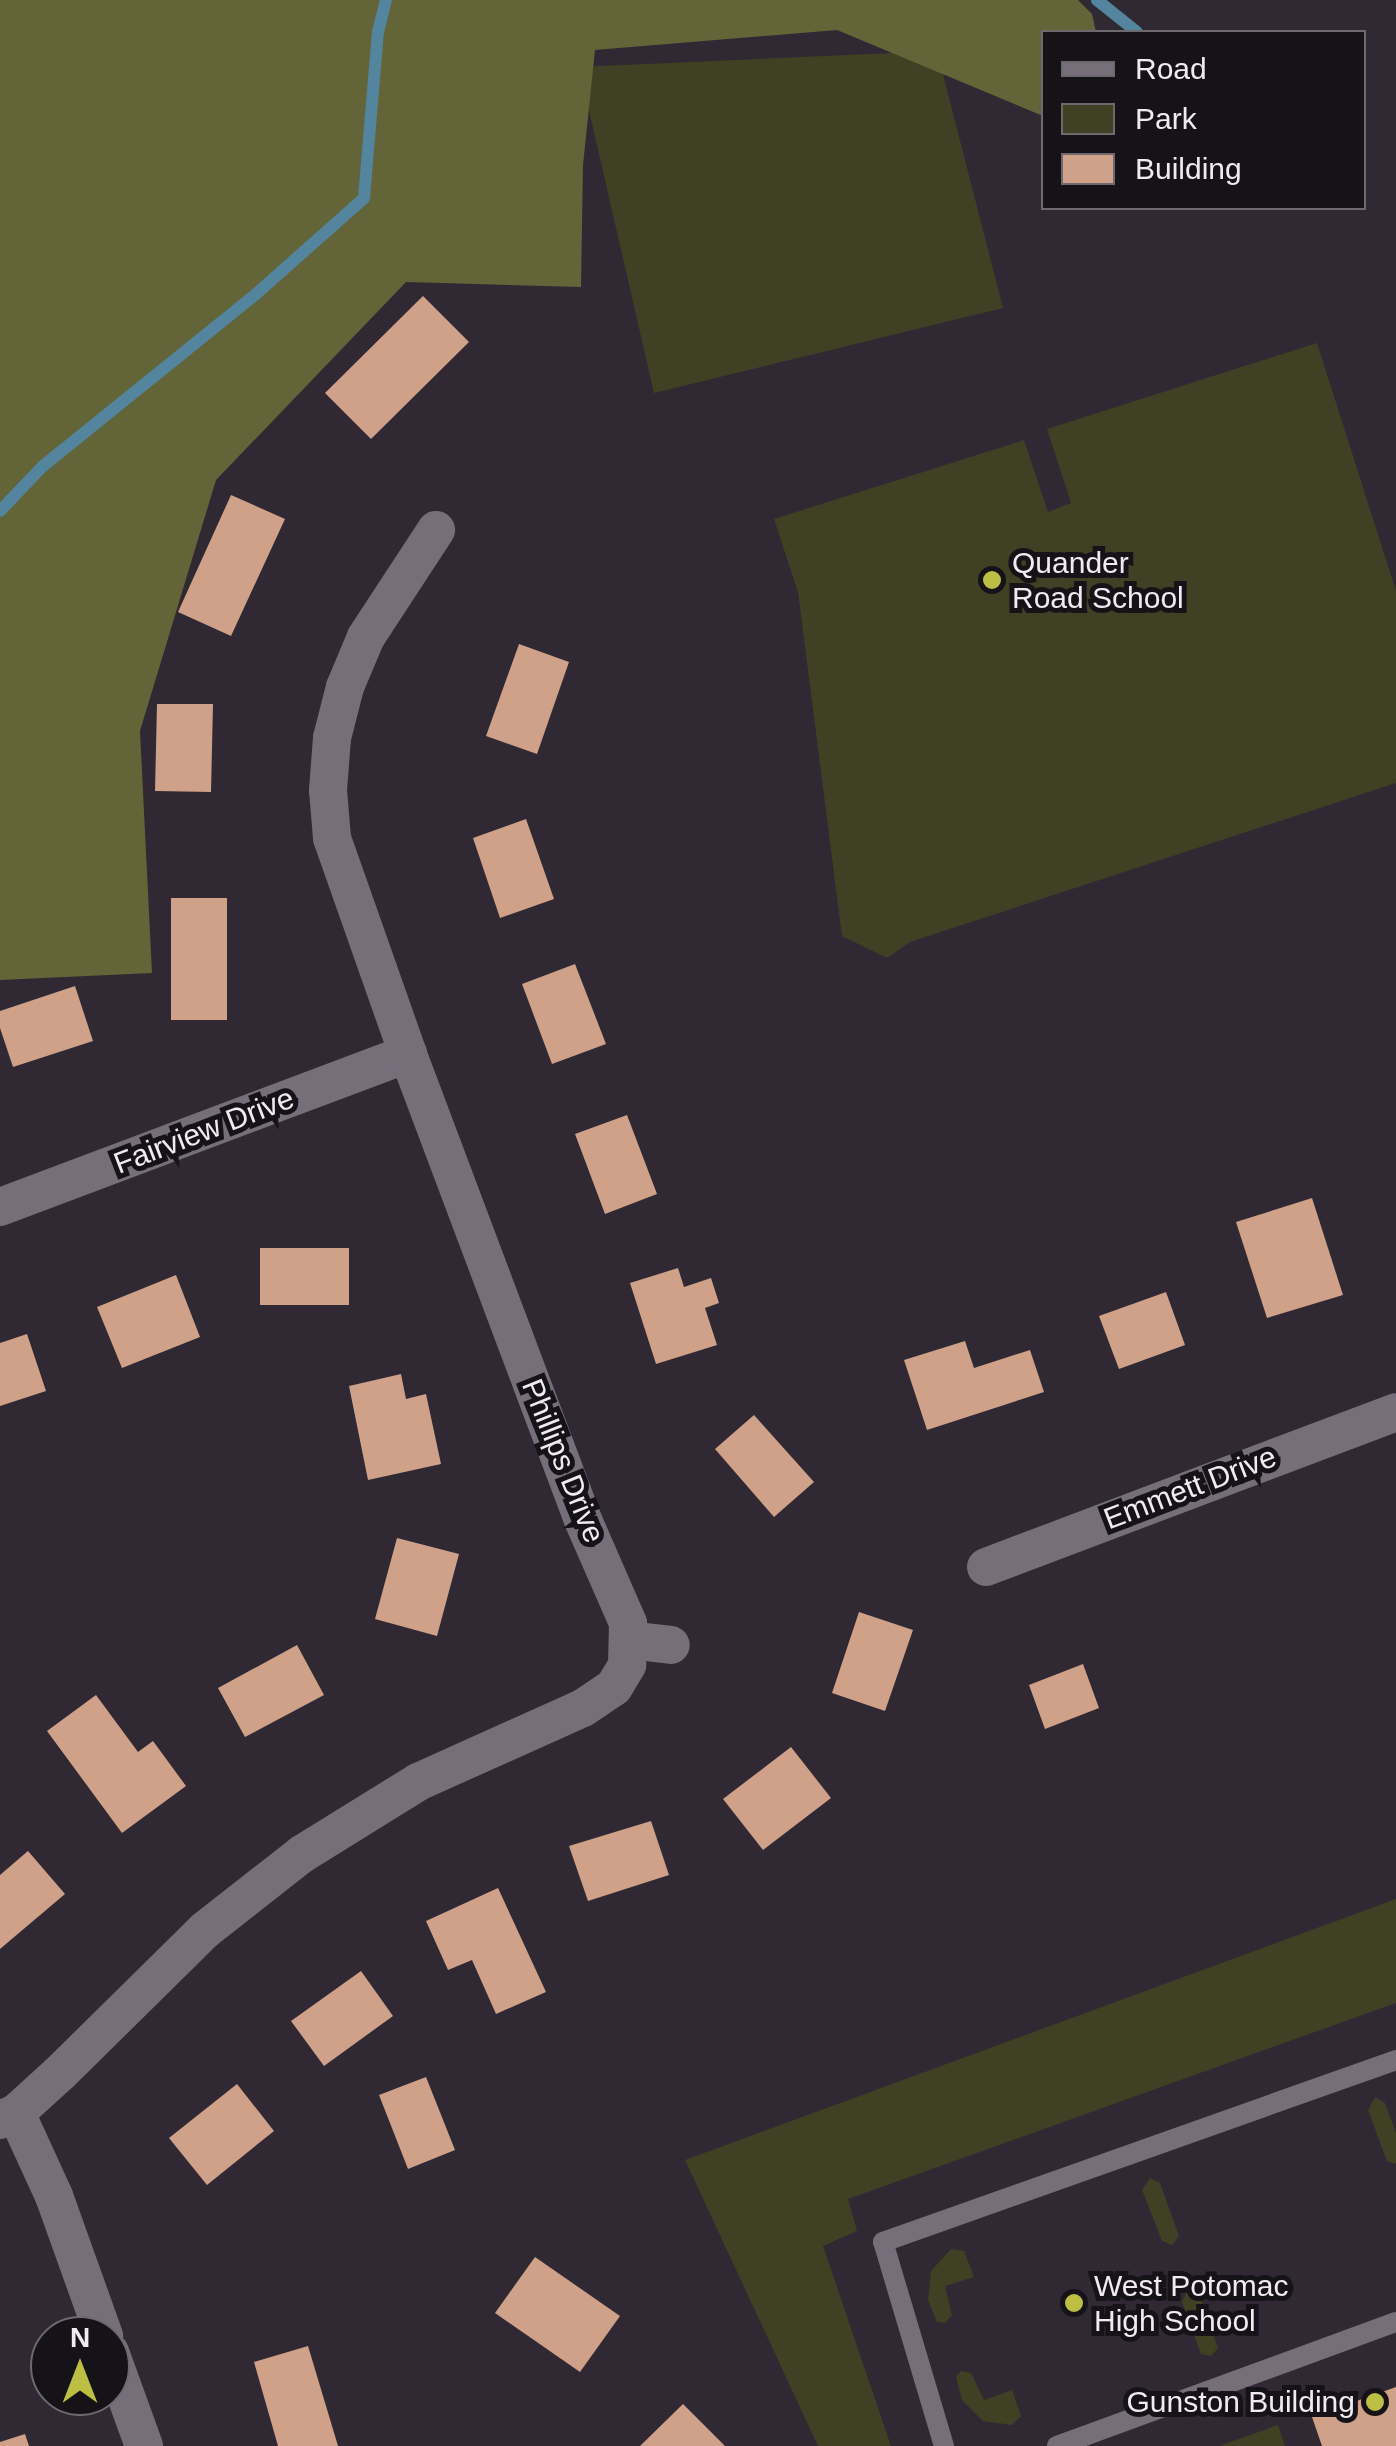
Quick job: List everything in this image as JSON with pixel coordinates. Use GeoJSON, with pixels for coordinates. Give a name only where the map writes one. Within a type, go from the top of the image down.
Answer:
{"type":"FeatureCollection","features":[{"type":"Feature","properties":{"kind":"street","name":"Phillips Drive"},"geometry":{"type":"LineString","coordinates":[[436,530],[380,613],[359,654],[332,738],[328,790],[332,838],[408,1054],[583,1520],[628,1623],[630,1640]]}},
{"type":"Feature","properties":{"kind":"street","name":"Fairview Drive"},"geometry":{"type":"LineString","coordinates":[[0,1207],[408,1054]]}},
{"type":"Feature","properties":{"kind":"street","name":"Emmett Drive"},"geometry":{"type":"LineString","coordinates":[[986,1567],[1396,1412]]}},
{"type":"Feature","properties":{"kind":"street"},"geometry":{"type":"LineString","coordinates":[[97,2316],[54,2196],[8,2117],[206,1930],[302,1854],[418,1782],[614,1687],[627,1665],[630,1640],[672,1646]]}},
{"type":"Feature","properties":{"kind":"street"},"geometry":{"type":"LineString","coordinates":[[130,2407],[144,2446]]}},
{"type":"Feature","properties":{"kind":"lane"},"geometry":{"type":"LineString","coordinates":[[944,2446],[882,2242],[1396,2060]]}},
{"type":"Feature","properties":{"kind":"lane"},"geometry":{"type":"LineString","coordinates":[[1058,2446],[1396,2322]]}},
{"type":"Feature","properties":{"kind":"green space"},"geometry":{"type":"Polygon","coordinates":[[[0,0],[1078,0],[1092,14],[1096,30],[1041,30],[1041,115],[837,30],[595,50],[583,165],[581,287],[406,282],[216,480],[140,731],[152,973],[0,980],[0,0]]]}},
{"type":"Feature","properties":{"kind":"green space"},"geometry":{"type":"Polygon","coordinates":[[[937,51],[1003,308],[654,393],[579,67],[937,51]]]}},
{"type":"Feature","properties":{"kind":"green space"},"geometry":{"type":"Polygon","coordinates":[[[1317,343],[1396,591],[1396,783],[910,942],[887,958],[842,936],[798,592],[774,519],[1024,440],[1048,512],[1071,503],[1047,429],[1317,343]]]}},
{"type":"Feature","properties":{"kind":"green space"},"geometry":{"type":"Polygon","coordinates":[[[1396,1899],[1396,2003],[848,2199],[857,2231],[823,2246],[891,2446],[818,2446],[685,2160],[1396,1899]]]}},
{"type":"Feature","properties":{"kind":"green space"},"geometry":{"type":"Polygon","coordinates":[[[1375,2097],[1385,2103],[1396,2133],[1396,2164],[1387,2161],[1368,2110],[1375,2097]]]}},
{"type":"Feature","properties":{"kind":"green space"},"geometry":{"type":"Polygon","coordinates":[[[1150,2178],[1160,2183],[1179,2236],[1172,2245],[1162,2241],[1142,2190],[1150,2178]]]}},
{"type":"Feature","properties":{"kind":"green space"},"geometry":{"type":"Polygon","coordinates":[[[951,2249],[964,2251],[974,2277],[945,2286],[952,2315],[945,2323],[937,2322],[928,2300],[931,2271],[951,2249]]]}},
{"type":"Feature","properties":{"kind":"green space"},"geometry":{"type":"Polygon","coordinates":[[[1188,2289],[1199,2294],[1218,2348],[1211,2356],[1201,2354],[1182,2302],[1188,2289]]]}},
{"type":"Feature","properties":{"kind":"green space"},"geometry":{"type":"Polygon","coordinates":[[[961,2371],[971,2373],[984,2400],[1012,2390],[1021,2416],[1012,2425],[983,2421],[962,2400],[956,2377],[961,2371]]]}},
{"type":"Feature","properties":{"kind":"green space"},"geometry":{"type":"Polygon","coordinates":[[[1278,2425],[1285,2446],[1219,2446],[1278,2425]]]}},
{"type":"Feature","properties":{"kind":"building"},"geometry":{"type":"Polygon","coordinates":[[[423,296],[469,342],[371,439],[325,393],[423,296]]]}},
{"type":"Feature","properties":{"kind":"building"},"geometry":{"type":"Polygon","coordinates":[[[231,495],[285,519],[231,636],[178,612],[231,495]]]}},
{"type":"Feature","properties":{"kind":"building"},"geometry":{"type":"Polygon","coordinates":[[[519,644],[569,662],[537,754],[486,736],[519,644]]]}},
{"type":"Feature","properties":{"kind":"building"},"geometry":{"type":"Polygon","coordinates":[[[157,704],[213,704],[211,792],[155,791],[157,704]]]}},
{"type":"Feature","properties":{"kind":"building"},"geometry":{"type":"Polygon","coordinates":[[[526,819],[554,899],[500,918],[473,838],[526,819]]]}},
{"type":"Feature","properties":{"kind":"building"},"geometry":{"type":"Polygon","coordinates":[[[171,898],[227,898],[227,1020],[171,1020],[171,898]]]}},
{"type":"Feature","properties":{"kind":"building"},"geometry":{"type":"Polygon","coordinates":[[[575,964],[606,1044],[552,1064],[522,984],[575,964]]]}},
{"type":"Feature","properties":{"kind":"building"},"geometry":{"type":"Polygon","coordinates":[[[75,986],[93,1041],[13,1067],[0,1028],[0,1011],[75,986]]]}},
{"type":"Feature","properties":{"kind":"building"},"geometry":{"type":"Polygon","coordinates":[[[627,1115],[657,1194],[605,1214],[575,1134],[627,1115]]]}},
{"type":"Feature","properties":{"kind":"building"},"geometry":{"type":"Polygon","coordinates":[[[1312,1198],[1343,1295],[1267,1318],[1236,1222],[1312,1198]]]}},
{"type":"Feature","properties":{"kind":"building"},"geometry":{"type":"Polygon","coordinates":[[[260,1248],[349,1248],[349,1305],[260,1305],[260,1248]]]}},
{"type":"Feature","properties":{"kind":"building"},"geometry":{"type":"Polygon","coordinates":[[[678,1268],[684,1287],[711,1278],[719,1303],[705,1308],[717,1345],[656,1364],[630,1283],[678,1268]]]}},
{"type":"Feature","properties":{"kind":"building"},"geometry":{"type":"Polygon","coordinates":[[[176,1275],[200,1337],[122,1368],[97,1307],[176,1275]]]}},
{"type":"Feature","properties":{"kind":"building"},"geometry":{"type":"Polygon","coordinates":[[[1166,1292],[1185,1345],[1119,1369],[1099,1316],[1166,1292]]]}},
{"type":"Feature","properties":{"kind":"building"},"geometry":{"type":"Polygon","coordinates":[[[27,1334],[46,1391],[0,1406],[0,1343],[27,1334]]]}},
{"type":"Feature","properties":{"kind":"building"},"geometry":{"type":"Polygon","coordinates":[[[965,1341],[974,1368],[1030,1350],[1044,1392],[927,1430],[904,1360],[965,1341]]]}},
{"type":"Feature","properties":{"kind":"building"},"geometry":{"type":"Polygon","coordinates":[[[401,1374],[406,1399],[426,1394],[441,1464],[368,1480],[349,1386],[401,1374]]]}},
{"type":"Feature","properties":{"kind":"building"},"geometry":{"type":"Polygon","coordinates":[[[754,1415],[814,1482],[774,1517],[715,1449],[754,1415]]]}},
{"type":"Feature","properties":{"kind":"building"},"geometry":{"type":"Polygon","coordinates":[[[397,1538],[459,1554],[437,1636],[375,1619],[397,1538]]]}},
{"type":"Feature","properties":{"kind":"building"},"geometry":{"type":"Polygon","coordinates":[[[859,1612],[913,1630],[885,1711],[832,1693],[859,1612]]]}},
{"type":"Feature","properties":{"kind":"building"},"geometry":{"type":"Polygon","coordinates":[[[297,1645],[324,1695],[245,1737],[218,1688],[297,1645]]]}},
{"type":"Feature","properties":{"kind":"building"},"geometry":{"type":"Polygon","coordinates":[[[1083,1664],[1099,1708],[1045,1729],[1029,1685],[1083,1664]]]}},
{"type":"Feature","properties":{"kind":"building"},"geometry":{"type":"Polygon","coordinates":[[[96,1695],[138,1752],[153,1741],[186,1786],[122,1833],[47,1731],[96,1695]]]}},
{"type":"Feature","properties":{"kind":"building"},"geometry":{"type":"Polygon","coordinates":[[[791,1747],[831,1798],[763,1850],[723,1799],[791,1747]]]}},
{"type":"Feature","properties":{"kind":"building"},"geometry":{"type":"Polygon","coordinates":[[[651,1821],[669,1875],[588,1901],[569,1846],[651,1821]]]}},
{"type":"Feature","properties":{"kind":"building"},"geometry":{"type":"Polygon","coordinates":[[[28,1851],[65,1894],[0,1949],[0,1875],[28,1851]]]}},
{"type":"Feature","properties":{"kind":"building"},"geometry":{"type":"Polygon","coordinates":[[[498,1888],[546,1992],[496,2014],[472,1960],[448,1970],[426,1921],[498,1888]]]}},
{"type":"Feature","properties":{"kind":"building"},"geometry":{"type":"Polygon","coordinates":[[[361,1971],[393,2016],[324,2066],[291,2021],[361,1971]]]}},
{"type":"Feature","properties":{"kind":"building"},"geometry":{"type":"Polygon","coordinates":[[[426,2077],[455,2150],[408,2169],[379,2095],[426,2077]]]}},
{"type":"Feature","properties":{"kind":"building"},"geometry":{"type":"Polygon","coordinates":[[[237,2084],[274,2131],[207,2185],[169,2138],[237,2084]]]}},
{"type":"Feature","properties":{"kind":"building"},"geometry":{"type":"Polygon","coordinates":[[[535,2257],[620,2316],[580,2372],[495,2313],[535,2257]]]}},
{"type":"Feature","properties":{"kind":"building"},"geometry":{"type":"Polygon","coordinates":[[[308,2346],[338,2446],[278,2446],[254,2362],[308,2346]]]}},
{"type":"Feature","properties":{"kind":"building","name":"Gunston Building"},"geometry":{"type":"Polygon","coordinates":[[[1396,2387],[1396,2446],[1322,2446],[1312,2417],[1396,2387]]]}},
{"type":"Feature","properties":{"kind":"building"},"geometry":{"type":"Polygon","coordinates":[[[683,2404],[725,2446],[640,2446],[683,2404]]]}},
{"type":"Feature","properties":{"kind":"building"},"geometry":{"type":"Polygon","coordinates":[[[25,2434],[29,2446],[0,2446],[0,2442],[25,2434]]]}},
{"type":"Feature","properties":{"kind":"waterway"},"geometry":{"type":"LineString","coordinates":[[0,511],[43,466],[256,294],[364,198],[378,32],[386,0]]}},
{"type":"Feature","properties":{"kind":"waterway"},"geometry":{"type":"LineString","coordinates":[[1097,0],[1134,30]]}},
{"type":"Feature","properties":{"kind":"place","name":"Quander Road School"},"geometry":{"type":"Point","coordinates":[992,580]}},
{"type":"Feature","properties":{"kind":"place","name":"West Potomac High School"},"geometry":{"type":"Point","coordinates":[1074,2303]}},
{"type":"Feature","properties":{"kind":"place","name":"Gunston Building"},"geometry":{"type":"Point","coordinates":[1375,2402]}}]}
